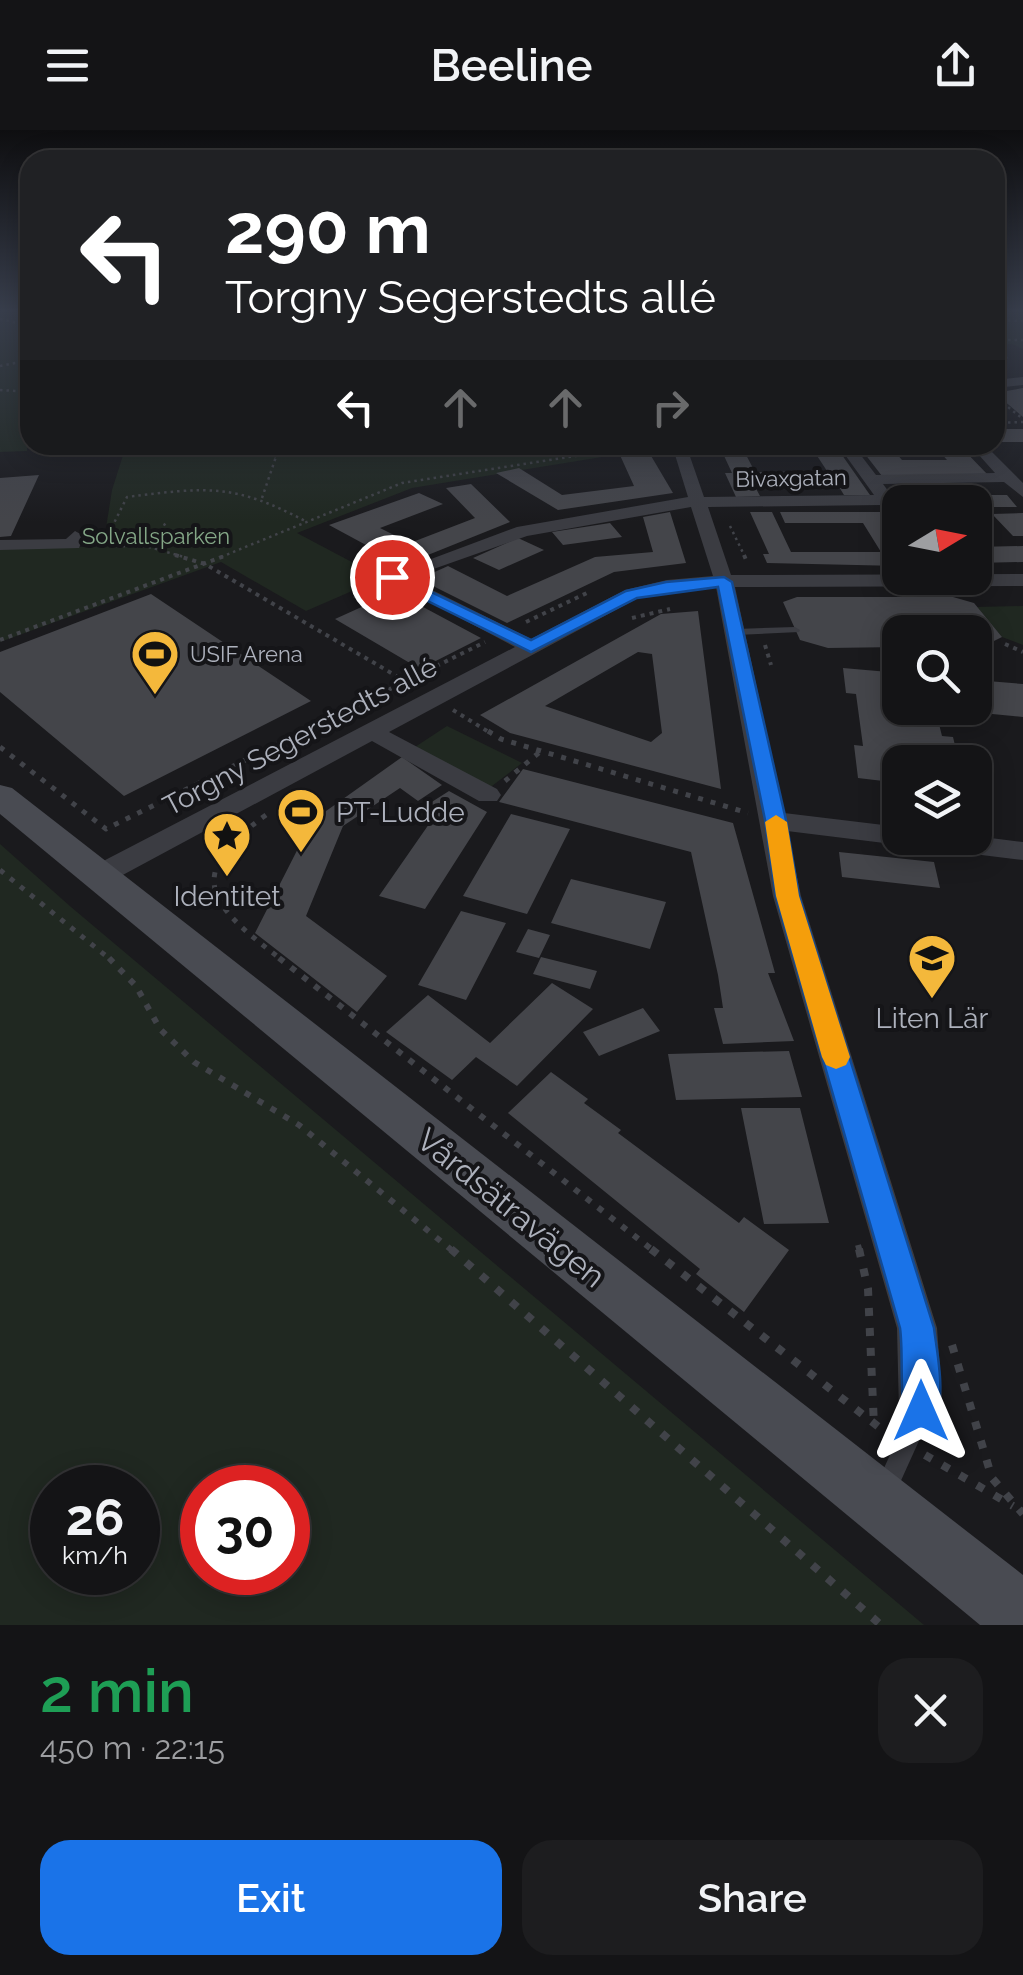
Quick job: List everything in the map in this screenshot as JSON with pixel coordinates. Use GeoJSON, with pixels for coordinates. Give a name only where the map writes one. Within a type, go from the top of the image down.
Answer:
{"type":"FeatureCollection","features":[{"type":"Feature","properties":{"kind":"main road","name":"Vårdsätravägen"},"geometry":{"type":"LineString","coordinates":[[0,796],[101,853],[879,1502],[1023,1617]]}},
{"type":"Feature","properties":{"kind":"street"},"geometry":{"type":"LineString","coordinates":[[682,455],[727,589],[776,820],[788,896],[917,1328],[922,1367],[921,1411]]}},
{"type":"Feature","properties":{"kind":"street"},"geometry":{"type":"LineString","coordinates":[[852,455],[882,496]]}},
{"type":"Feature","properties":{"kind":"street"},"geometry":{"type":"LineString","coordinates":[[987,455],[1023,492]]}},
{"type":"Feature","properties":{"kind":"street"},"geometry":{"type":"LineString","coordinates":[[870,480],[1008,478]]}},
{"type":"Feature","properties":{"kind":"street","name":"Bivaxgatan"},"geometry":{"type":"LineString","coordinates":[[697,502],[882,500]]}},
{"type":"Feature","properties":{"kind":"street"},"geometry":{"type":"LineString","coordinates":[[531,647],[392,577],[523,531],[697,502]]}},
{"type":"Feature","properties":{"kind":"street"},"geometry":{"type":"LineString","coordinates":[[0,545],[72,544],[75,536]]}},
{"type":"Feature","properties":{"kind":"street","name":"Torgny Segerstedts allé"},"geometry":{"type":"LineString","coordinates":[[992,580],[1023,580]]}},
{"type":"Feature","properties":{"kind":"street","name":"Torgny Segerstedts allé"},"geometry":{"type":"LineString","coordinates":[[101,853],[372,732],[632,594],[666,586],[727,589],[882,582]]}},
{"type":"Feature","properties":{"kind":"street"},"geometry":{"type":"LineString","coordinates":[[372,732],[488,796]]}},
{"type":"Feature","properties":{"kind":"street"},"geometry":{"type":"LineString","coordinates":[[776,820],[882,834]]}},
{"type":"Feature","properties":{"kind":"street"},"geometry":{"type":"LineString","coordinates":[[992,847],[1023,851]]}},
{"type":"Feature","properties":{"kind":"lane"},"geometry":{"type":"LineString","coordinates":[[736,632],[796,630]]}},
{"type":"Feature","properties":{"kind":"lane"},"geometry":{"type":"LineString","coordinates":[[879,1502],[921,1411]]}},
{"type":"Feature","properties":{"kind":"path"},"geometry":{"type":"LineString","coordinates":[[0,640],[206,564],[402,483],[582,455]]}},
{"type":"Feature","properties":{"kind":"path"},"geometry":{"type":"LineString","coordinates":[[262,498],[276,457]]}},
{"type":"Feature","properties":{"kind":"path"},"geometry":{"type":"LineString","coordinates":[[103,546],[127,496],[195,490],[262,498],[307,522]]}},
{"type":"Feature","properties":{"kind":"path"},"geometry":{"type":"LineString","coordinates":[[149,546],[167,521]]}},
{"type":"Feature","properties":{"kind":"path"},"geometry":{"type":"LineString","coordinates":[[630,618],[727,589]]}},
{"type":"Feature","properties":{"kind":"path"},"geometry":{"type":"LineString","coordinates":[[1005,644],[1023,652]]}},
{"type":"Feature","properties":{"kind":"path"},"geometry":{"type":"LineString","coordinates":[[0,747],[101,853]]}},
{"type":"Feature","properties":{"kind":"path"},"geometry":{"type":"LineString","coordinates":[[488,796],[541,751]]}},
{"type":"Feature","properties":{"kind":"path"},"geometry":{"type":"LineString","coordinates":[[268,812],[240,833],[218,858],[213,882],[215,896],[230,920],[874,1426],[1013,1506]]}},
{"type":"Feature","properties":{"kind":"path"},"geometry":{"type":"LineString","coordinates":[[0,870],[97,946],[136,986],[160,1029],[194,1062],[299,1126],[437,1237],[881,1625]]}},
{"type":"Feature","properties":{"kind":"green space"},"geometry":{"type":"Polygon","coordinates":[[[0,382],[20,382],[20,451],[0,452],[0,382]]]}},
{"type":"Feature","properties":{"kind":"green space","name":"Solvallsparken"},"geometry":{"type":"Polygon","coordinates":[[[123,455],[615,455],[412,488],[297,533],[382,578],[306,611],[221,562],[0,642],[0,547],[103,547],[112,490],[123,455]]]}},
{"type":"Feature","properties":{"kind":"green space"},"geometry":{"type":"Polygon","coordinates":[[[1023,606],[1023,645],[1002,637],[992,625],[992,615],[984,615],[977,607],[1023,606]]]}},
{"type":"Feature","properties":{"kind":"green space"},"geometry":{"type":"Polygon","coordinates":[[[447,726],[522,763],[488,789],[412,749],[447,726]]]}},
{"type":"Feature","properties":{"kind":"green space"},"geometry":{"type":"Polygon","coordinates":[[[0,844],[71,907],[924,1625],[0,1625],[0,844]]]}},
{"type":"Feature","properties":{"kind":"building"},"geometry":{"type":"Polygon","coordinates":[[[1023,388],[1023,417],[1005,402],[1005,391],[1023,388]]]}},
{"type":"Feature","properties":{"kind":"building"},"geometry":{"type":"Polygon","coordinates":[[[1005,429],[1023,429],[1023,442],[1005,442],[1005,429]]]}},
{"type":"Feature","properties":{"kind":"building"},"geometry":{"type":"Polygon","coordinates":[[[620,455],[651,455],[673,493],[558,510],[496,473],[519,468],[562,495],[634,486],[620,455]]]}},
{"type":"Feature","properties":{"kind":"building"},"geometry":{"type":"Polygon","coordinates":[[[724,455],[746,455],[755,472],[827,471],[817,455],[842,455],[870,495],[844,495],[836,482],[753,483],[760,496],[736,497],[725,473],[732,473],[724,455]]]}},
{"type":"Feature","properties":{"kind":"building"},"geometry":{"type":"Polygon","coordinates":[[[866,455],[947,460],[943,455],[969,455],[988,475],[882,476],[866,455]]]}},
{"type":"Feature","properties":{"kind":"building"},"geometry":{"type":"Polygon","coordinates":[[[39,475],[11,536],[0,537],[0,478],[39,475]]]}},
{"type":"Feature","properties":{"kind":"building"},"geometry":{"type":"Polygon","coordinates":[[[471,484],[510,522],[403,565],[329,525],[419,493],[443,504],[380,528],[410,543],[475,518],[446,488],[471,484]]]}},
{"type":"Feature","properties":{"kind":"building"},"geometry":{"type":"Polygon","coordinates":[[[992,495],[1007,495],[1017,507],[992,507],[992,495]]]}},
{"type":"Feature","properties":{"kind":"building"},"geometry":{"type":"Polygon","coordinates":[[[670,512],[686,563],[614,572],[507,623],[419,579],[448,566],[507,596],[595,557],[653,552],[643,517],[670,512]]]}},
{"type":"Feature","properties":{"kind":"building"},"geometry":{"type":"Polygon","coordinates":[[[750,512],[772,512],[791,552],[881,552],[863,523],[785,523],[780,512],[882,512],[882,566],[767,563],[763,554],[769,554],[750,512]]]}},
{"type":"Feature","properties":{"kind":"building"},"geometry":{"type":"Polygon","coordinates":[[[1023,513],[1023,536],[1013,536],[992,514],[1023,513]]]}},
{"type":"Feature","properties":{"kind":"building"},"geometry":{"type":"Polygon","coordinates":[[[610,523],[622,537],[563,545],[552,532],[610,523]]]}},
{"type":"Feature","properties":{"kind":"building"},"geometry":{"type":"Polygon","coordinates":[[[518,538],[544,550],[499,570],[473,558],[518,538]]]}},
{"type":"Feature","properties":{"kind":"building"},"geometry":{"type":"Polygon","coordinates":[[[1023,546],[1023,562],[992,563],[992,547],[1023,546]]]}},
{"type":"Feature","properties":{"kind":"building"},"geometry":{"type":"Polygon","coordinates":[[[382,585],[481,638],[420,669],[335,619],[366,605],[353,597],[382,585]]]}},
{"type":"Feature","properties":{"kind":"building","name":"USIF Arena"},"geometry":{"type":"Polygon","coordinates":[[[151,594],[311,701],[124,796],[0,692],[0,652],[151,594]]]}},
{"type":"Feature","properties":{"kind":"building"},"geometry":{"type":"Polygon","coordinates":[[[797,597],[953,597],[974,603],[984,615],[882,615],[882,647],[828,648],[800,640],[783,602],[797,597]]]}},
{"type":"Feature","properties":{"kind":"building"},"geometry":{"type":"Polygon","coordinates":[[[698,611],[721,789],[510,733],[480,715],[661,614],[698,611]],[[638,652],[545,706],[651,742],[662,733],[652,654],[638,652]]]}},
{"type":"Feature","properties":{"kind":"building"},"geometry":{"type":"Polygon","coordinates":[[[992,625],[1002,637],[992,642],[992,625]]]}},
{"type":"Feature","properties":{"kind":"building"},"geometry":{"type":"Polygon","coordinates":[[[843,668],[882,671],[882,725],[939,725],[942,736],[953,737],[955,745],[882,745],[882,781],[858,778],[854,745],[863,746],[856,694],[846,693],[843,668]]]}},
{"type":"Feature","properties":{"kind":"building"},"geometry":{"type":"Polygon","coordinates":[[[992,681],[1023,684],[1023,717],[992,714],[992,681]]]}},
{"type":"Feature","properties":{"kind":"building"},"geometry":{"type":"Polygon","coordinates":[[[402,757],[442,785],[418,801],[400,788],[343,826],[306,916],[387,976],[357,1012],[255,933],[312,821],[402,757]]]}},
{"type":"Feature","properties":{"kind":"building"},"geometry":{"type":"Polygon","coordinates":[[[523,769],[733,823],[775,973],[768,973],[794,1041],[723,1044],[714,1008],[723,1008],[718,975],[691,852],[499,802],[523,769]]]}},
{"type":"Feature","properties":{"kind":"building"},"geometry":{"type":"Polygon","coordinates":[[[449,791],[487,812],[425,909],[379,896],[436,814],[427,805],[449,791]]]}},
{"type":"Feature","properties":{"kind":"building"},"geometry":{"type":"Polygon","coordinates":[[[511,814],[570,829],[527,914],[463,896],[511,814]]]}},
{"type":"Feature","properties":{"kind":"building"},"geometry":{"type":"Polygon","coordinates":[[[839,852],[934,862],[940,888],[842,877],[839,852]]]}},
{"type":"Feature","properties":{"kind":"building"},"geometry":{"type":"Polygon","coordinates":[[[571,879],[666,902],[650,949],[551,923],[571,879]]]}},
{"type":"Feature","properties":{"kind":"building"},"geometry":{"type":"Polygon","coordinates":[[[461,911],[506,923],[466,1000],[418,985],[461,911]]]}},
{"type":"Feature","properties":{"kind":"building"},"geometry":{"type":"Polygon","coordinates":[[[528,929],[550,935],[539,958],[516,952],[528,929]]]}},
{"type":"Feature","properties":{"kind":"building"},"geometry":{"type":"Polygon","coordinates":[[[541,957],[597,971],[590,989],[533,974],[541,957]]]}},
{"type":"Feature","properties":{"kind":"building"},"geometry":{"type":"Polygon","coordinates":[[[552,983],[593,1009],[517,1086],[476,1057],[452,1080],[386,1032],[428,995],[490,1043],[552,983]]]}},
{"type":"Feature","properties":{"kind":"building"},"geometry":{"type":"Polygon","coordinates":[[[643,1008],[660,1031],[599,1056],[583,1032],[643,1008]]]}},
{"type":"Feature","properties":{"kind":"building"},"geometry":{"type":"Polygon","coordinates":[[[789,1051],[802,1097],[676,1100],[668,1054],[789,1051]]]}},
{"type":"Feature","properties":{"kind":"building"},"geometry":{"type":"Polygon","coordinates":[[[551,1072],[588,1099],[584,1103],[621,1130],[618,1133],[739,1223],[744,1217],[789,1250],[744,1312],[696,1274],[700,1269],[508,1113],[551,1072]]]}},
{"type":"Feature","properties":{"kind":"building"},"geometry":{"type":"Polygon","coordinates":[[[741,1108],[800,1108],[829,1223],[764,1224],[741,1108]]]}},
{"type":"Feature","properties":{"kind":"slow traffic"},"geometry":{"type":"LineString","coordinates":[[776,822],[788,896],[836,1057]]}},
{"type":"Feature","properties":{"kind":"place","name":"USIF Arena"},"geometry":{"type":"Point","coordinates":[155,696]}},
{"type":"Feature","properties":{"kind":"place","name":"PT-Ludde"},"geometry":{"type":"Point","coordinates":[301,854]}},
{"type":"Feature","properties":{"kind":"place","name":"Identitet"},"geometry":{"type":"Point","coordinates":[227,878]}},
{"type":"Feature","properties":{"kind":"place","name":"Liten Lär"},"geometry":{"type":"Point","coordinates":[932,1000]}},
{"type":"Feature","properties":{"kind":"route"},"geometry":{"type":"LineString","coordinates":[[392,577],[531,647],[632,594],[666,586],[724,582],[776,820],[788,896],[917,1328],[922,1367],[921,1411]]}}]}
